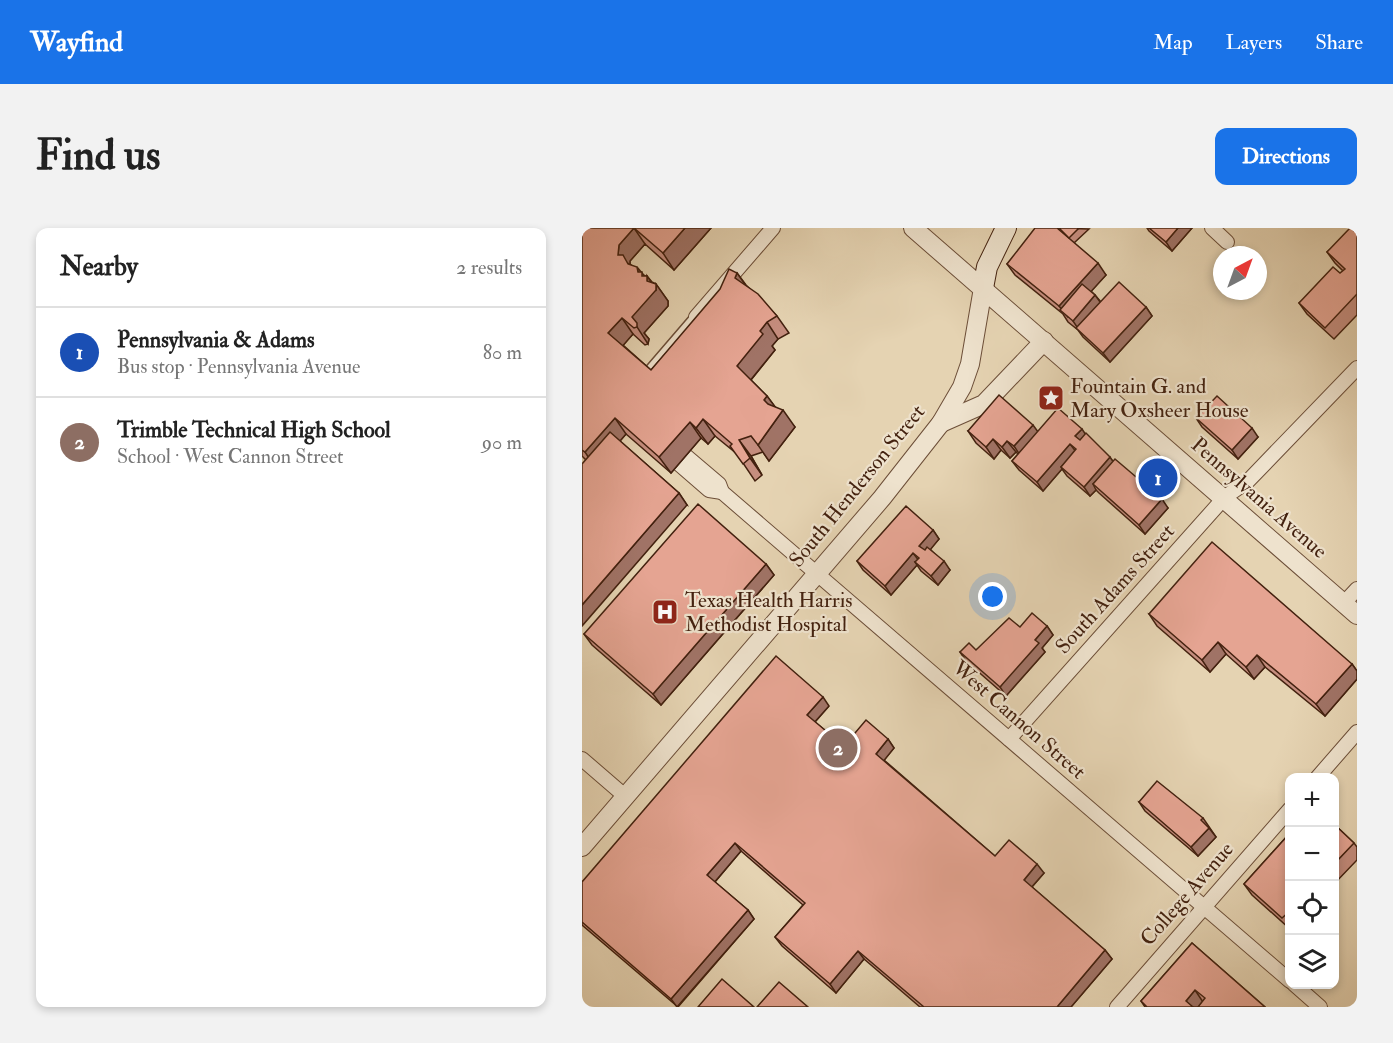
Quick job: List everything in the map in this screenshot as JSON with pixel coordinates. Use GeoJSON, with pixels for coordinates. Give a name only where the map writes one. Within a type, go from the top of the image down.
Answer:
{"type":"FeatureCollection","features":[{"type":"Feature","properties":{"kind":"main road","name":"South Henderson Street"},"geometry":{"type":"LineString","coordinates":[[983,288],[993,250],[1006,228]]}},
{"type":"Feature","properties":{"kind":"street"},"geometry":{"type":"LineString","coordinates":[[647,374],[773,228]]}},
{"type":"Feature","properties":{"kind":"street","name":"Pennsylvania Avenue"},"geometry":{"type":"LineString","coordinates":[[913,228],[1225,497],[1351,609]]}},
{"type":"Feature","properties":{"kind":"street"},"geometry":{"type":"LineString","coordinates":[[1212,228],[1227,242]]}},
{"type":"Feature","properties":{"kind":"street","name":"South Henderson Street"},"geometry":{"type":"LineString","coordinates":[[582,847],[882,498],[941,423],[962,387],[970,364],[983,288]]}},
{"type":"Feature","properties":{"kind":"street"},"geometry":{"type":"LineString","coordinates":[[941,423],[984,404],[1044,341]]}},
{"type":"Feature","properties":{"kind":"street","name":"South Adams Street"},"geometry":{"type":"LineString","coordinates":[[1009,740],[1225,497],[1248,481],[1357,368]]}},
{"type":"Feature","properties":{"kind":"street","name":"West Cannon Street"},"geometry":{"type":"LineString","coordinates":[[682,460],[719,484],[722,492],[816,574],[1285,977]]}},
{"type":"Feature","properties":{"kind":"street"},"geometry":{"type":"LineString","coordinates":[[1351,609],[1357,589]]}},
{"type":"Feature","properties":{"kind":"street"},"geometry":{"type":"LineString","coordinates":[[1321,773],[1357,732]]}},
{"type":"Feature","properties":{"kind":"street"},"geometry":{"type":"LineString","coordinates":[[582,759],[626,797]]}},
{"type":"Feature","properties":{"kind":"street","name":"College Avenue"},"geometry":{"type":"LineString","coordinates":[[1117,1007],[1285,815]]}},
{"type":"Feature","properties":{"kind":"street"},"geometry":{"type":"LineString","coordinates":[[1300,989],[1320,1007]]}},
{"type":"Feature","properties":{"kind":"building"},"geometry":{"type":"Polygon","coordinates":[[[582,228],[634,228],[619,245],[618,255],[623,255],[628,264],[637,267],[638,272],[642,272],[642,276],[647,276],[647,281],[656,284],[656,290],[632,317],[637,327],[634,328],[622,318],[608,333],[651,370],[720,289],[729,269],[737,273],[735,278],[758,294],[777,316],[767,322],[760,331],[763,334],[737,366],[767,396],[764,400],[768,404],[783,410],[758,445],[751,436],[739,440],[750,458],[743,464],[730,446],[732,444],[703,419],[696,428],[690,422],[659,457],[615,418],[585,452],[582,450],[582,228]]]}},
{"type":"Feature","properties":{"kind":"building"},"geometry":{"type":"Polygon","coordinates":[[[634,228],[685,228],[663,253],[634,228]]]}},
{"type":"Feature","properties":{"kind":"building"},"geometry":{"type":"Polygon","coordinates":[[[1035,228],[1057,228],[1098,263],[1059,306],[1007,264],[1035,228]]]}},
{"type":"Feature","properties":{"kind":"building"},"geometry":{"type":"Polygon","coordinates":[[[1059,228],[1079,228],[1069,238],[1059,228]]]}},
{"type":"Feature","properties":{"kind":"building"},"geometry":{"type":"Polygon","coordinates":[[[1149,228],[1178,228],[1166,242],[1149,228]]]}},
{"type":"Feature","properties":{"kind":"building"},"geometry":{"type":"Polygon","coordinates":[[[1350,228],[1357,228],[1357,294],[1325,328],[1299,303],[1333,267],[1340,273],[1345,269],[1327,252],[1350,228]]]}},
{"type":"Feature","properties":{"kind":"building"},"geometry":{"type":"Polygon","coordinates":[[[1119,282],[1146,307],[1103,353],[1076,328],[1119,282]]]}},
{"type":"Feature","properties":{"kind":"building"},"geometry":{"type":"Polygon","coordinates":[[[1082,284],[1095,295],[1073,321],[1060,310],[1082,284]]]}},
{"type":"Feature","properties":{"kind":"building"},"geometry":{"type":"Polygon","coordinates":[[[999,395],[1033,425],[1014,446],[1007,441],[1002,447],[993,439],[986,447],[968,431],[999,395]]]}},
{"type":"Feature","properties":{"kind":"building"},"geometry":{"type":"Polygon","coordinates":[[[1217,396],[1252,428],[1232,450],[1196,418],[1217,396]]]}},
{"type":"Feature","properties":{"kind":"building"},"geometry":{"type":"Polygon","coordinates":[[[1058,408],[1082,429],[1075,436],[1080,440],[1086,433],[1110,457],[1084,487],[1061,467],[1076,449],[1070,444],[1037,482],[1012,461],[1058,408]]]}},
{"type":"Feature","properties":{"kind":"building"},"geometry":{"type":"Polygon","coordinates":[[[610,432],[679,493],[582,605],[582,464],[610,432]]]}},
{"type":"Feature","properties":{"kind":"building"},"geometry":{"type":"Polygon","coordinates":[[[1115,459],[1162,499],[1139,525],[1093,484],[1115,459]]]}},
{"type":"Feature","properties":{"kind":"building"},"geometry":{"type":"Polygon","coordinates":[[[698,504],[766,564],[653,694],[584,634],[698,504]]]}},
{"type":"Feature","properties":{"kind":"building"},"geometry":{"type":"Polygon","coordinates":[[[906,506],[933,530],[919,546],[925,550],[927,547],[944,561],[931,576],[915,562],[919,558],[913,553],[885,586],[857,561],[906,506]]]}},
{"type":"Feature","properties":{"kind":"building"},"geometry":{"type":"Polygon","coordinates":[[[1212,542],[1352,664],[1316,704],[1257,655],[1246,667],[1218,642],[1202,660],[1149,614],[1212,542]]]}},
{"type":"Feature","properties":{"kind":"building"},"geometry":{"type":"Polygon","coordinates":[[[1032,613],[1047,626],[1035,640],[1039,643],[1000,687],[960,652],[969,643],[976,650],[1009,618],[1020,627],[1032,613]]]}},
{"type":"Feature","properties":{"kind":"building"},"geometry":{"type":"Polygon","coordinates":[[[776,656],[823,697],[807,715],[844,746],[866,720],[888,739],[876,754],[995,856],[1009,840],[1037,864],[1024,880],[1105,950],[1057,1007],[924,1007],[858,951],[830,984],[775,937],[805,903],[735,843],[707,875],[748,910],[671,999],[582,922],[582,882],[776,656]]]}},
{"type":"Feature","properties":{"kind":"building"},"geometry":{"type":"Polygon","coordinates":[[[1157,781],[1203,818],[1201,820],[1209,828],[1191,847],[1139,802],[1157,781]]]}},
{"type":"Feature","properties":{"kind":"building"},"geometry":{"type":"Polygon","coordinates":[[[1339,829],[1354,843],[1339,859],[1339,829]]]}},
{"type":"Feature","properties":{"kind":"building"},"geometry":{"type":"Polygon","coordinates":[[[1285,839],[1285,915],[1282,918],[1244,884],[1285,839]]]}},
{"type":"Feature","properties":{"kind":"building"},"geometry":{"type":"Polygon","coordinates":[[[1192,943],[1265,1007],[1198,1007],[1205,998],[1195,990],[1186,1001],[1193,1007],[1147,1007],[1141,1001],[1192,943]]]}},
{"type":"Feature","properties":{"kind":"building"},"geometry":{"type":"Polygon","coordinates":[[[722,979],[754,1007],[698,1007],[722,979]]]}},
{"type":"Feature","properties":{"kind":"building"},"geometry":{"type":"Polygon","coordinates":[[[779,982],[808,1007],[757,1007],[779,982]]]}},
{"type":"Feature","properties":{"kind":"place","name":"Fountain G. and Mary Oxsheer House"},"geometry":{"type":"Point","coordinates":[1051,398]}},
{"type":"Feature","properties":{"kind":"place","name":"Pennsylvania & Adams"},"geometry":{"type":"Point","coordinates":[1158,478]}},
{"type":"Feature","properties":{"kind":"place","name":"Texas Health Harris Methodist Hospital"},"geometry":{"type":"Point","coordinates":[665,612]}},
{"type":"Feature","properties":{"kind":"place","name":"Trimble Technical High School"},"geometry":{"type":"Point","coordinates":[838,748]}}]}
